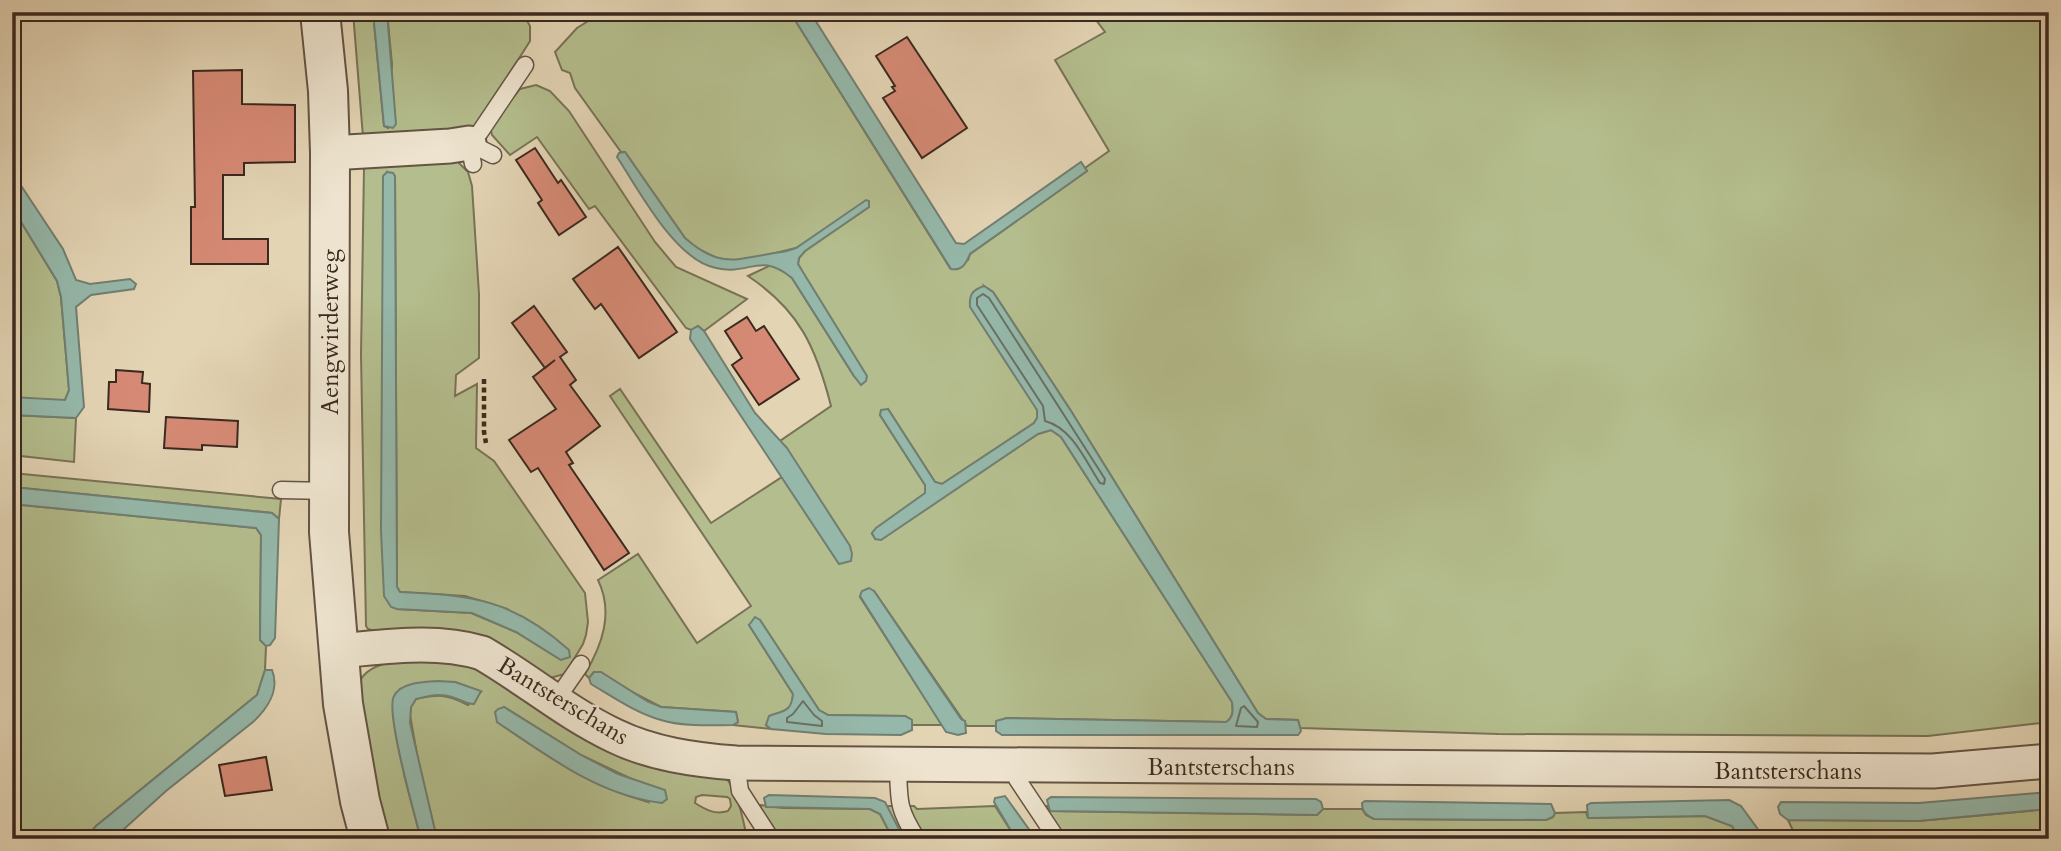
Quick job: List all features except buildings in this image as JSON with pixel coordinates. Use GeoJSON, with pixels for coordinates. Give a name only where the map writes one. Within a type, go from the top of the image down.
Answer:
{"type":"FeatureCollection","features":[{"type":"Feature","properties":{"kind":"street","name":"Aengwirderweg"},"geometry":{"type":"LineString","coordinates":[[320,12],[328,91],[330,153],[329,532],[337,651],[347,732],[370,839]]}},
{"type":"Feature","properties":{"kind":"street"},"geometry":{"type":"LineString","coordinates":[[330,153],[478,154]]}},
{"type":"Feature","properties":{"kind":"street","name":"Bantsterschans"},"geometry":{"type":"LineString","coordinates":[[337,651],[421,644],[460,646],[482,653],[517,673],[615,737],[645,748],[702,761],[1933,771],[2049,761]]}},
{"type":"Feature","properties":{"kind":"lane"},"geometry":{"type":"LineString","coordinates":[[478,154],[480,132],[524,74]]}},
{"type":"Feature","properties":{"kind":"lane"},"geometry":{"type":"LineString","coordinates":[[281,490],[330,491]]}},
{"type":"Feature","properties":{"kind":"lane"},"geometry":{"type":"LineString","coordinates":[[556,700],[581,664]]}},
{"type":"Feature","properties":{"kind":"lane"},"geometry":{"type":"LineString","coordinates":[[736,763],[740,791],[771,839]]}},
{"type":"Feature","properties":{"kind":"lane"},"geometry":{"type":"LineString","coordinates":[[898,764],[898,798],[903,816],[917,839]]}},
{"type":"Feature","properties":{"kind":"lane"},"geometry":{"type":"LineString","coordinates":[[1019,765],[1017,779],[1057,839]]}},
{"type":"Feature","properties":{"kind":"path"},"geometry":{"type":"LineString","coordinates":[[484,379],[486,443]]}},
{"type":"Feature","properties":{"kind":"green space"},"geometry":{"type":"Polygon","coordinates":[[[353,12],[373,12],[384,126],[388,128],[392,64],[387,12],[522,12],[530,26],[530,41],[479,122],[462,136],[363,137],[353,12]]]}},
{"type":"Feature","properties":{"kind":"green space"},"geometry":{"type":"Polygon","coordinates":[[[603,12],[790,12],[950,268],[968,260],[970,254],[1087,171],[1085,168],[1109,151],[1055,60],[1105,32],[1090,12],[2049,12],[2049,722],[1928,736],[1498,734],[1300,728],[1298,720],[1266,719],[1258,713],[1071,411],[993,292],[984,286],[1037,410],[1037,418],[1034,423],[942,484],[935,482],[888,409],[880,415],[925,485],[925,494],[872,534],[876,539],[1038,434],[1051,430],[1061,437],[1232,702],[1229,720],[1007,718],[997,721],[996,726],[967,726],[874,591],[860,597],[942,725],[912,725],[912,720],[905,716],[828,715],[819,710],[760,620],[749,625],[793,694],[792,705],[766,725],[771,729],[733,725],[738,722],[736,712],[661,707],[594,672],[589,678],[585,674],[604,628],[605,605],[598,580],[638,554],[697,643],[751,606],[610,396],[620,389],[711,523],[782,477],[839,563],[787,448],[780,441],[831,406],[819,366],[812,348],[793,317],[766,289],[748,276],[771,265],[780,268],[792,278],[854,376],[862,384],[798,264],[805,251],[869,207],[796,248],[747,260],[717,258],[696,248],[685,238],[625,152],[621,152],[575,88],[570,73],[562,70],[555,52],[577,28],[603,12]]]}},
{"type":"Feature","properties":{"kind":"green space"},"geometry":{"type":"Polygon","coordinates":[[[536,85],[550,91],[569,111],[655,242],[676,267],[747,299],[704,331],[698,326],[691,330],[686,328],[595,206],[589,209],[537,137],[510,155],[492,135],[490,127],[520,89],[536,85]]]}},
{"type":"Feature","properties":{"kind":"green space"},"geometry":{"type":"Polygon","coordinates":[[[372,160],[456,160],[468,172],[472,186],[479,294],[479,358],[456,375],[455,396],[477,384],[476,448],[494,461],[585,593],[588,622],[586,635],[565,674],[550,678],[378,632],[366,626],[361,355],[364,168],[372,160]],[[387,172],[397,609],[471,613],[516,632],[561,660],[507,609],[465,596],[400,592],[397,587],[395,176],[387,172]]]}},
{"type":"Feature","properties":{"kind":"green space"},"geometry":{"type":"Polygon","coordinates":[[[12,207],[57,281],[61,297],[69,390],[65,400],[12,397],[12,207]]]}},
{"type":"Feature","properties":{"kind":"green space"},"geometry":{"type":"Polygon","coordinates":[[[12,415],[76,418],[74,462],[12,455],[12,415]]]}},
{"type":"Feature","properties":{"kind":"green space"},"geometry":{"type":"Polygon","coordinates":[[[12,473],[281,499],[279,519],[272,513],[264,512],[12,487],[12,473]]]}},
{"type":"Feature","properties":{"kind":"green space"},"geometry":{"type":"Polygon","coordinates":[[[12,504],[256,528],[261,535],[260,640],[266,646],[265,670],[257,695],[96,826],[85,839],[12,839],[12,504]]]}},
{"type":"Feature","properties":{"kind":"green space"},"geometry":{"type":"Polygon","coordinates":[[[461,658],[722,772],[735,793],[746,833],[740,833],[733,839],[437,839],[420,771],[410,715],[416,699],[443,696],[468,705],[481,692],[455,682],[400,689],[404,774],[421,839],[383,839],[364,748],[360,681],[367,672],[390,662],[461,658]],[[504,707],[497,722],[533,746],[588,778],[648,802],[634,780],[581,755],[504,707]],[[696,797],[695,803],[707,810],[723,812],[728,811],[731,806],[727,797],[696,797]]]}},
{"type":"Feature","properties":{"kind":"green space"},"geometry":{"type":"Polygon","coordinates":[[[761,805],[783,808],[870,809],[880,814],[893,839],[774,839],[759,815],[761,805]]]}},
{"type":"Feature","properties":{"kind":"green space"},"geometry":{"type":"Polygon","coordinates":[[[886,806],[914,806],[917,809],[995,806],[1016,839],[904,839],[886,806]]]}},
{"type":"Feature","properties":{"kind":"green space"},"geometry":{"type":"Polygon","coordinates":[[[1039,806],[1047,806],[1050,811],[1317,815],[1323,809],[1362,809],[1374,819],[1546,820],[1555,813],[1586,812],[1588,818],[1705,816],[1732,826],[1740,839],[1061,839],[1039,806]]]}},
{"type":"Feature","properties":{"kind":"green space"},"geometry":{"type":"Polygon","coordinates":[[[2049,809],[2049,839],[1797,839],[1788,820],[1918,821],[2049,809]]]}},
{"type":"Feature","properties":{"kind":"water"},"geometry":{"type":"Polygon","coordinates":[[[373,12],[387,12],[396,124],[393,128],[384,126],[373,12]]]}},
{"type":"Feature","properties":{"kind":"water"},"geometry":{"type":"Polygon","coordinates":[[[790,12],[810,12],[956,243],[964,244],[1081,162],[1087,171],[970,254],[961,268],[951,269],[790,12]]]}},
{"type":"Feature","properties":{"kind":"water"},"geometry":{"type":"Polygon","coordinates":[[[625,152],[685,238],[706,253],[725,259],[796,248],[866,200],[869,201],[869,207],[805,251],[798,264],[867,376],[866,381],[861,385],[854,376],[792,278],[781,270],[763,265],[728,270],[716,268],[686,252],[659,222],[617,157],[619,153],[625,152]]]}},
{"type":"Feature","properties":{"kind":"water"},"geometry":{"type":"Polygon","coordinates":[[[12,172],[63,249],[76,280],[90,284],[130,279],[136,284],[134,289],[91,295],[76,307],[84,407],[76,418],[12,415],[12,397],[65,400],[69,390],[61,297],[57,281],[12,207],[12,172]]]}},
{"type":"Feature","properties":{"kind":"water"},"geometry":{"type":"Polygon","coordinates":[[[387,172],[395,176],[397,587],[400,592],[471,598],[510,610],[549,633],[569,650],[570,657],[561,660],[516,632],[472,613],[397,609],[391,607],[384,596],[381,531],[383,176],[387,172]]]}},
{"type":"Feature","properties":{"kind":"water"},"geometry":{"type":"Polygon","coordinates":[[[984,286],[993,292],[1071,411],[1258,713],[1266,719],[1298,720],[1301,731],[1298,735],[1002,735],[996,731],[996,721],[1007,718],[1226,722],[1232,716],[1233,708],[1232,702],[1061,437],[1051,430],[1038,434],[881,540],[875,539],[872,533],[876,528],[925,493],[925,485],[880,415],[881,410],[888,409],[935,482],[942,484],[1034,423],[1037,418],[1037,410],[970,307],[972,294],[984,286]]]}},
{"type":"Feature","properties":{"kind":"water"},"geometry":{"type":"Polygon","coordinates":[[[698,326],[704,331],[755,413],[787,448],[850,546],[851,561],[839,564],[690,339],[691,330],[698,326]]]}},
{"type":"Feature","properties":{"kind":"water"},"geometry":{"type":"Polygon","coordinates":[[[12,487],[272,513],[279,519],[275,638],[266,646],[260,640],[261,535],[256,528],[12,504],[12,487]]]}},
{"type":"Feature","properties":{"kind":"water"},"geometry":{"type":"Polygon","coordinates":[[[869,588],[874,591],[961,719],[965,721],[966,733],[958,735],[946,732],[860,596],[862,591],[869,588]]]}},
{"type":"Feature","properties":{"kind":"water"},"geometry":{"type":"Polygon","coordinates":[[[755,617],[760,620],[819,710],[828,715],[905,716],[912,720],[912,730],[901,735],[826,734],[771,729],[766,725],[769,716],[788,708],[793,694],[749,625],[755,617]]]}},
{"type":"Feature","properties":{"kind":"water"},"geometry":{"type":"Polygon","coordinates":[[[265,670],[272,670],[273,692],[263,711],[253,722],[166,791],[113,839],[85,839],[96,826],[257,695],[265,670]]]}},
{"type":"Feature","properties":{"kind":"water"},"geometry":{"type":"Polygon","coordinates":[[[594,672],[601,672],[661,707],[736,712],[738,722],[733,725],[688,725],[652,717],[591,684],[589,678],[594,672]]]}},
{"type":"Feature","properties":{"kind":"water"},"geometry":{"type":"Polygon","coordinates":[[[438,681],[455,682],[481,691],[474,704],[438,695],[416,699],[411,707],[410,723],[437,839],[421,839],[402,765],[392,706],[394,696],[402,688],[438,681]]]}},
{"type":"Feature","properties":{"kind":"water"},"geometry":{"type":"Polygon","coordinates":[[[504,707],[581,755],[618,774],[665,790],[667,799],[662,803],[639,799],[575,773],[497,722],[495,712],[504,707]]]}},
{"type":"Feature","properties":{"kind":"water"},"geometry":{"type":"Polygon","coordinates":[[[2049,792],[2049,809],[1918,821],[1788,820],[1780,814],[1778,807],[1781,802],[1919,803],[2049,792]]]}},
{"type":"Feature","properties":{"kind":"water"},"geometry":{"type":"Polygon","coordinates":[[[769,795],[875,798],[885,802],[904,839],[893,839],[880,814],[870,809],[766,807],[764,798],[769,795]]]}},
{"type":"Feature","properties":{"kind":"water"},"geometry":{"type":"Polygon","coordinates":[[[1005,796],[1036,839],[1016,839],[994,802],[995,798],[1005,796]]]}},
{"type":"Feature","properties":{"kind":"water"},"geometry":{"type":"Polygon","coordinates":[[[1051,797],[1316,799],[1321,802],[1323,809],[1317,815],[1050,811],[1047,800],[1051,797]]]}},
{"type":"Feature","properties":{"kind":"water"},"geometry":{"type":"Polygon","coordinates":[[[1729,800],[1741,806],[1765,839],[1740,839],[1732,826],[1705,816],[1588,818],[1587,805],[1591,803],[1729,800]]]}},
{"type":"Feature","properties":{"kind":"water"},"geometry":{"type":"Polygon","coordinates":[[[1362,803],[1551,804],[1555,813],[1546,820],[1374,819],[1364,811],[1362,803]]]}}]}
